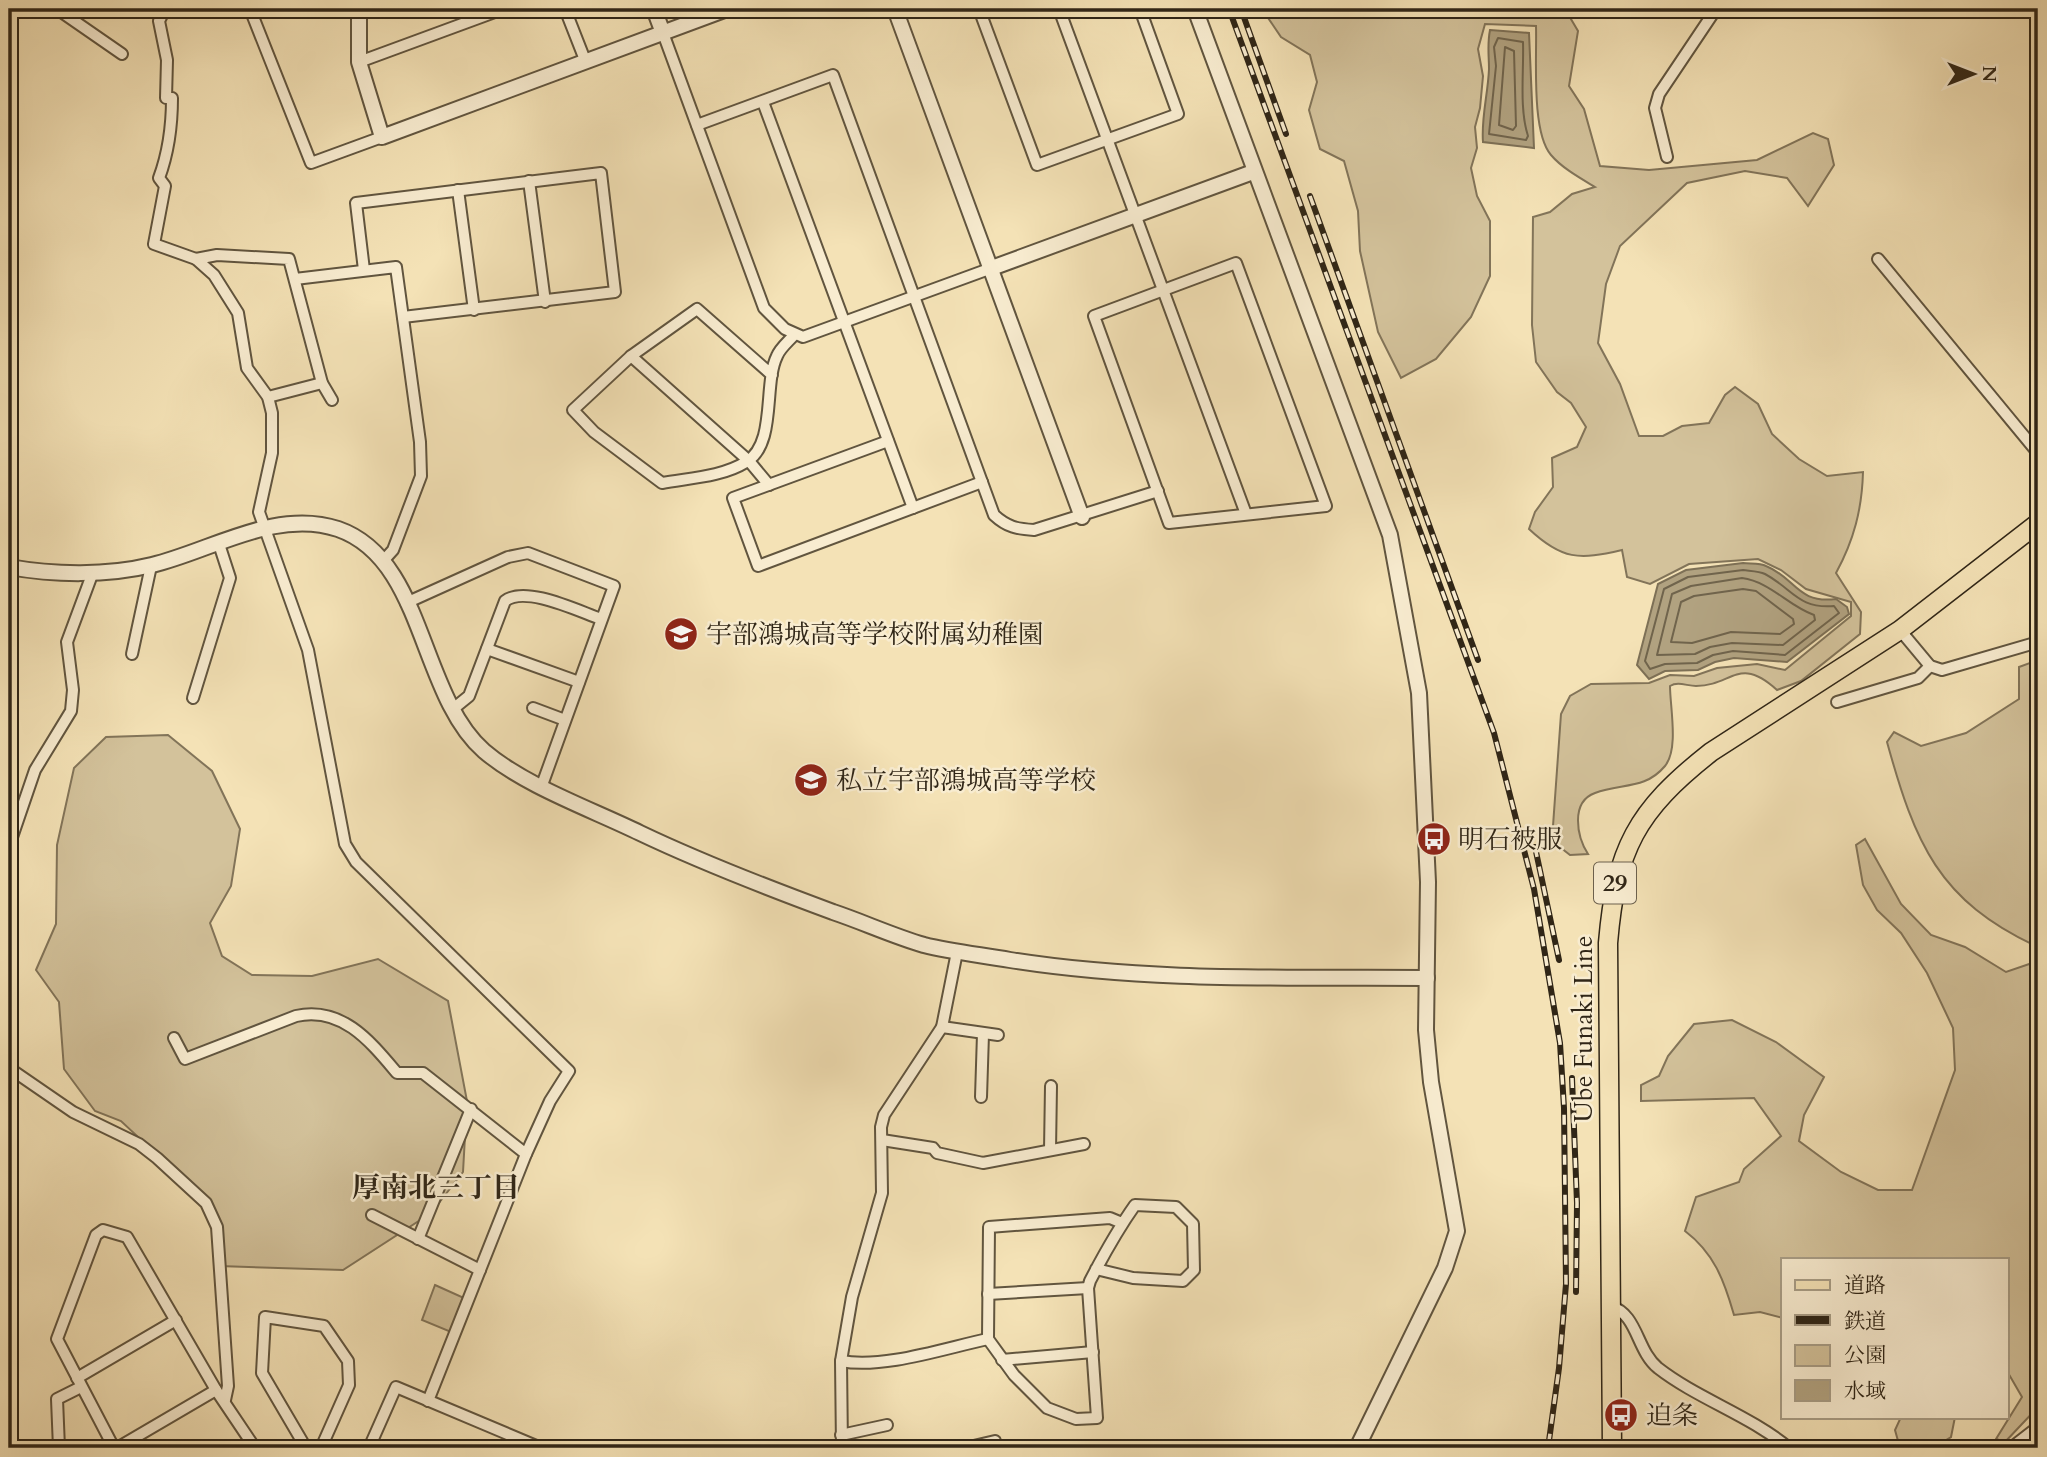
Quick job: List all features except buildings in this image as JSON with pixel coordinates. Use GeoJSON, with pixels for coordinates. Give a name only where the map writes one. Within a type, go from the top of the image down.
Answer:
{"type":"FeatureCollection","features":[{"type":"Feature","properties":{"kind":"main road","name":"Ube Funaki Line"},"geometry":{"type":"LineString","coordinates":[[1612,1448],[1608,943],[1614,892],[1627,849],[1649,808],[1711,752],[1900,630],[2038,523]]}},
{"type":"Feature","properties":{"kind":"street"},"geometry":{"type":"LineString","coordinates":[[57,9],[122,54]]}},
{"type":"Feature","properties":{"kind":"street"},"geometry":{"type":"LineString","coordinates":[[165,9],[159,21],[166,48],[166,98],[172,99],[172,131],[159,178],[165,186],[154,244],[197,259],[214,275],[238,313],[247,368],[268,397],[272,413],[272,453],[259,512],[308,650],[342,833],[349,851],[569,1071],[550,1101],[526,1154],[428,1401]]}},
{"type":"Feature","properties":{"kind":"street"},"geometry":{"type":"LineString","coordinates":[[250,9],[312,163],[727,9]]}},
{"type":"Feature","properties":{"kind":"street"},"geometry":{"type":"LineString","coordinates":[[359,9],[359,62],[382,136]]}},
{"type":"Feature","properties":{"kind":"street"},"geometry":{"type":"LineString","coordinates":[[359,62],[503,9]]}},
{"type":"Feature","properties":{"kind":"street"},"geometry":{"type":"LineString","coordinates":[[565,9],[585,60]]}},
{"type":"Feature","properties":{"kind":"street"},"geometry":{"type":"LineString","coordinates":[[654,9],[764,308],[794,335],[803,337],[1253,172]]}},
{"type":"Feature","properties":{"kind":"street"},"geometry":{"type":"LineString","coordinates":[[895,9],[1082,517]]}},
{"type":"Feature","properties":{"kind":"street"},"geometry":{"type":"LineString","coordinates":[[979,9],[1037,165],[1178,114],[1140,9]]}},
{"type":"Feature","properties":{"kind":"street"},"geometry":{"type":"LineString","coordinates":[[1059,9],[1247,514]]}},
{"type":"Feature","properties":{"kind":"street"},"geometry":{"type":"LineString","coordinates":[[1195,9],[1253,172],[1391,535],[1412,649],[1422,734],[1428,882],[1426,1030],[1431,1082],[1457,1231],[1445,1268],[1357,1448]]}},
{"type":"Feature","properties":{"kind":"street"},"geometry":{"type":"LineString","coordinates":[[1667,157],[1655,108],[1659,94],[1716,9]]}},
{"type":"Feature","properties":{"kind":"street"},"geometry":{"type":"LineString","coordinates":[[697,125],[833,75],[994,514],[1004,524],[1017,529],[1034,530],[1158,491]]}},
{"type":"Feature","properties":{"kind":"street"},"geometry":{"type":"LineString","coordinates":[[762,102],[913,508]]}},
{"type":"Feature","properties":{"kind":"street"},"geometry":{"type":"LineString","coordinates":[[364,270],[356,203],[601,173],[615,292],[403,317]]}},
{"type":"Feature","properties":{"kind":"street"},"geometry":{"type":"LineString","coordinates":[[528,181],[545,302]]}},
{"type":"Feature","properties":{"kind":"street"},"geometry":{"type":"LineString","coordinates":[[458,190],[474,310]]}},
{"type":"Feature","properties":{"kind":"street"},"geometry":{"type":"LineString","coordinates":[[197,259],[217,255],[289,259],[321,383],[332,400]]}},
{"type":"Feature","properties":{"kind":"street"},"geometry":{"type":"LineString","coordinates":[[1878,259],[2038,453]]}},
{"type":"Feature","properties":{"kind":"street"},"geometry":{"type":"LineString","coordinates":[[1236,264],[1326,506],[1169,523],[1158,491],[1094,316],[1236,264]]}},
{"type":"Feature","properties":{"kind":"street"},"geometry":{"type":"LineString","coordinates":[[295,279],[396,267],[421,476],[393,550],[383,561]]}},
{"type":"Feature","properties":{"kind":"street"},"geometry":{"type":"LineString","coordinates":[[772,375],[697,309],[631,356],[573,410],[594,432],[662,483],[727,471],[748,461],[766,424],[777,355],[794,335]]}},
{"type":"Feature","properties":{"kind":"street"},"geometry":{"type":"LineString","coordinates":[[631,356],[748,461],[769,485]]}},
{"type":"Feature","properties":{"kind":"street"},"geometry":{"type":"LineString","coordinates":[[268,397],[321,383]]}},
{"type":"Feature","properties":{"kind":"street"},"geometry":{"type":"LineString","coordinates":[[888,441],[733,498],[758,566],[982,482]]}},
{"type":"Feature","properties":{"kind":"street"},"geometry":{"type":"LineString","coordinates":[[9,567],[93,572],[150,566],[265,529],[297,522],[335,528],[361,540],[383,561],[406,603],[453,709],[480,747],[502,765],[542,785],[678,851],[758,884],[923,944],[1041,965],[1190,977],[1427,978]]}},
{"type":"Feature","properties":{"kind":"street"},"geometry":{"type":"LineString","coordinates":[[193,698],[230,578],[219,544]]}},
{"type":"Feature","properties":{"kind":"street"},"geometry":{"type":"LineString","coordinates":[[406,603],[508,557],[528,553],[614,586],[542,785]]}},
{"type":"Feature","properties":{"kind":"street"},"geometry":{"type":"LineString","coordinates":[[132,654],[150,566]]}},
{"type":"Feature","properties":{"kind":"street"},"geometry":{"type":"LineString","coordinates":[[9,846],[35,770],[71,711],[73,690],[67,642],[93,572]]}},
{"type":"Feature","properties":{"kind":"street"},"geometry":{"type":"LineString","coordinates":[[453,709],[469,696],[506,601],[513,595],[530,595],[601,619]]}},
{"type":"Feature","properties":{"kind":"street"},"geometry":{"type":"LineString","coordinates":[[1900,630],[1930,666],[1942,670],[2038,642]]}},
{"type":"Feature","properties":{"kind":"street"},"geometry":{"type":"LineString","coordinates":[[487,649],[579,682]]}},
{"type":"Feature","properties":{"kind":"street"},"geometry":{"type":"LineString","coordinates":[[1837,702],[1918,678],[1930,666]]}},
{"type":"Feature","properties":{"kind":"street"},"geometry":{"type":"LineString","coordinates":[[533,708],[565,720]]}},
{"type":"Feature","properties":{"kind":"street"},"geometry":{"type":"LineString","coordinates":[[842,1448],[841,1361],[852,1297],[882,1193],[880,1127],[884,1115],[942,1027],[957,951]]}},
{"type":"Feature","properties":{"kind":"street"},"geometry":{"type":"LineString","coordinates":[[174,1038],[185,1059],[296,1016],[311,1013],[328,1016],[356,1029],[397,1073],[423,1073],[526,1154]]}},
{"type":"Feature","properties":{"kind":"street"},"geometry":{"type":"LineString","coordinates":[[942,1027],[998,1035]]}},
{"type":"Feature","properties":{"kind":"street"},"geometry":{"type":"LineString","coordinates":[[981,1097],[983,1034]]}},
{"type":"Feature","properties":{"kind":"street"},"geometry":{"type":"LineString","coordinates":[[9,1068],[73,1112],[139,1144],[206,1203],[217,1227],[228,1386],[225,1400]]}},
{"type":"Feature","properties":{"kind":"street"},"geometry":{"type":"LineString","coordinates":[[1050,1150],[1051,1086]]}},
{"type":"Feature","properties":{"kind":"street"},"geometry":{"type":"LineString","coordinates":[[418,1238],[471,1109]]}},
{"type":"Feature","properties":{"kind":"street"},"geometry":{"type":"LineString","coordinates":[[882,1140],[933,1148],[937,1153],[983,1163],[1084,1144]]}},
{"type":"Feature","properties":{"kind":"street"},"geometry":{"type":"LineString","coordinates":[[1096,1269],[1133,1278],[1183,1281],[1195,1270],[1193,1224],[1176,1207],[1135,1205],[1122,1223],[1096,1269],[1088,1288],[1097,1418],[1076,1419],[1047,1408],[1002,1360],[988,1339],[989,1227],[1110,1218],[1122,1223]]}},
{"type":"Feature","properties":{"kind":"street"},"geometry":{"type":"LineString","coordinates":[[372,1215],[480,1270]]}},
{"type":"Feature","properties":{"kind":"street"},"geometry":{"type":"LineString","coordinates":[[216,1390],[116,1448],[57,1339],[96,1235],[103,1230],[127,1237],[216,1390],[255,1448]]}},
{"type":"Feature","properties":{"kind":"street"},"geometry":{"type":"LineString","coordinates":[[988,1294],[1088,1288]]}},
{"type":"Feature","properties":{"kind":"street"},"geometry":{"type":"LineString","coordinates":[[1610,1306],[1621,1309],[1630,1319],[1637,1341],[1660,1369],[1746,1418],[1789,1448]]}},
{"type":"Feature","properties":{"kind":"street"},"geometry":{"type":"LineString","coordinates":[[306,1448],[262,1373],[265,1317],[324,1326],[348,1361],[349,1385],[321,1448]]}},
{"type":"Feature","properties":{"kind":"street"},"geometry":{"type":"LineString","coordinates":[[60,1448],[57,1399],[176,1320]]}},
{"type":"Feature","properties":{"kind":"street"},"geometry":{"type":"LineString","coordinates":[[841,1361],[855,1364],[877,1361],[988,1339]]}},
{"type":"Feature","properties":{"kind":"street"},"geometry":{"type":"LineString","coordinates":[[1002,1360],[1093,1352]]}},
{"type":"Feature","properties":{"kind":"street"},"geometry":{"type":"LineString","coordinates":[[369,1448],[396,1387],[541,1448]]}},
{"type":"Feature","properties":{"kind":"street"},"geometry":{"type":"LineString","coordinates":[[841,1435],[887,1426]]}},
{"type":"Feature","properties":{"kind":"street"},"geometry":{"type":"LineString","coordinates":[[2011,1448],[2038,1427]]}},
{"type":"Feature","properties":{"kind":"street"},"geometry":{"type":"LineString","coordinates":[[965,1448],[995,1441]]}},
{"type":"Feature","properties":{"kind":"green space"},"geometry":{"type":"Polygon","coordinates":[[[1262,9],[1565,9],[1578,31],[1569,86],[1584,109],[1600,166],[1649,170],[1757,160],[1813,133],[1828,139],[1834,165],[1808,206],[1787,178],[1745,171],[1687,183],[1620,246],[1606,284],[1598,343],[1620,384],[1639,436],[1663,436],[1682,426],[1709,423],[1725,395],[1735,387],[1758,404],[1772,434],[1799,459],[1827,476],[1863,472],[1856,524],[1836,573],[1861,612],[1860,634],[1801,681],[1777,690],[1764,680],[1744,673],[1708,685],[1670,686],[1673,739],[1669,759],[1657,774],[1649,779],[1595,793],[1587,798],[1582,804],[1578,820],[1581,839],[1588,854],[1570,855],[1556,844],[1553,826],[1561,714],[1570,696],[1591,684],[1649,683],[1670,675],[1694,676],[1717,668],[1757,664],[1785,670],[1851,616],[1851,602],[1806,589],[1781,570],[1758,559],[1689,564],[1650,584],[1627,577],[1622,550],[1594,555],[1572,555],[1551,547],[1529,529],[1535,512],[1553,487],[1552,458],[1577,447],[1586,427],[1571,403],[1557,392],[1536,362],[1532,325],[1533,217],[1550,212],[1572,194],[1595,187],[1560,164],[1545,144],[1538,112],[1536,26],[1485,24],[1478,49],[1483,76],[1475,127],[1477,148],[1471,168],[1477,196],[1490,221],[1490,276],[1471,317],[1436,359],[1401,378],[1378,332],[1360,251],[1358,211],[1344,161],[1320,149],[1309,110],[1317,82],[1310,55],[1281,37],[1262,9]]]}},
{"type":"Feature","properties":{"kind":"green space"},"geometry":{"type":"Polygon","coordinates":[[[2038,660],[2038,947],[1976,910],[1954,889],[1935,865],[1908,810],[1887,742],[1894,732],[1921,746],[1966,733],[2019,699],[2019,667],[2038,660]]]}},
{"type":"Feature","properties":{"kind":"green space"},"geometry":{"type":"Polygon","coordinates":[[[168,735],[212,771],[240,829],[231,886],[210,923],[222,956],[252,975],[312,976],[378,959],[448,1001],[467,1101],[463,1172],[431,1213],[343,1270],[219,1266],[211,1205],[121,1121],[95,1111],[64,1069],[59,1002],[36,970],[56,924],[57,845],[74,768],[106,737],[168,735]]]}},
{"type":"Feature","properties":{"kind":"green space"},"geometry":{"type":"Polygon","coordinates":[[[1865,839],[1901,904],[1931,935],[1965,947],[2006,972],[2038,961],[2038,1407],[2005,1442],[1996,1439],[2022,1397],[2008,1373],[2008,1258],[1781,1258],[1781,1317],[1760,1312],[1734,1315],[1717,1268],[1703,1248],[1685,1231],[1696,1197],[1739,1182],[1744,1169],[1781,1136],[1754,1098],[1641,1101],[1641,1085],[1659,1076],[1668,1056],[1694,1024],[1732,1020],[1776,1042],[1824,1077],[1804,1115],[1799,1141],[1841,1172],[1878,1190],[1912,1190],[1955,1070],[1953,1028],[1927,973],[1901,933],[1877,910],[1863,885],[1856,845],[1865,839]]]}},
{"type":"Feature","properties":{"kind":"green space"},"geometry":{"type":"Polygon","coordinates":[[[435,1285],[464,1298],[451,1332],[422,1320],[435,1285]]]}},
{"type":"Feature","properties":{"kind":"green space"},"geometry":{"type":"Polygon","coordinates":[[[1901,1418],[1955,1418],[1951,1437],[1933,1448],[1900,1448],[1895,1430],[1901,1418]]]}},
{"type":"Feature","properties":{"kind":"water"},"geometry":{"type":"Polygon","coordinates":[[[1490,30],[1529,33],[1534,148],[1483,142],[1490,30]]]}},
{"type":"Feature","properties":{"kind":"water"},"geometry":{"type":"Polygon","coordinates":[[[1743,563],[1758,564],[1776,571],[1813,598],[1836,599],[1847,607],[1849,614],[1787,662],[1734,658],[1715,662],[1698,670],[1665,671],[1649,679],[1637,665],[1658,584],[1686,570],[1743,563]]]}},
{"type":"Feature","properties":{"kind":"railway"},"geometry":{"type":"LineString","coordinates":[[1229,9],[1494,733],[1534,889],[1560,1043],[1564,1108],[1566,1284],[1559,1368],[1548,1448]]}},
{"type":"Feature","properties":{"kind":"railway"},"geometry":{"type":"LineString","coordinates":[[1241,9],[1286,134]]}},
{"type":"Feature","properties":{"kind":"railway"},"geometry":{"type":"LineString","coordinates":[[1310,196],[1478,660]]}},
{"type":"Feature","properties":{"kind":"railway"},"geometry":{"type":"LineString","coordinates":[[1535,847],[1559,960]]}},
{"type":"Feature","properties":{"kind":"railway"},"geometry":{"type":"LineString","coordinates":[[1572,1078],[1577,1203],[1576,1292]]}},
{"type":"Feature","properties":{"kind":"place","name":"宇部鴻城高等学校附属幼稚園"},"geometry":{"type":"Point","coordinates":[681,634]}},
{"type":"Feature","properties":{"kind":"place","name":"私立宇部鴻城高等学校"},"geometry":{"type":"Point","coordinates":[811,780]}},
{"type":"Feature","properties":{"kind":"place","name":"明石被服"},"geometry":{"type":"Point","coordinates":[1434,839]}},
{"type":"Feature","properties":{"kind":"place","name":"迫条"},"geometry":{"type":"Point","coordinates":[1621,1415]}},
{"type":"Feature","properties":{"kind":"district","name":"厚南北三丁目"},"geometry":{"type":"Point","coordinates":[436,1188]}}]}
